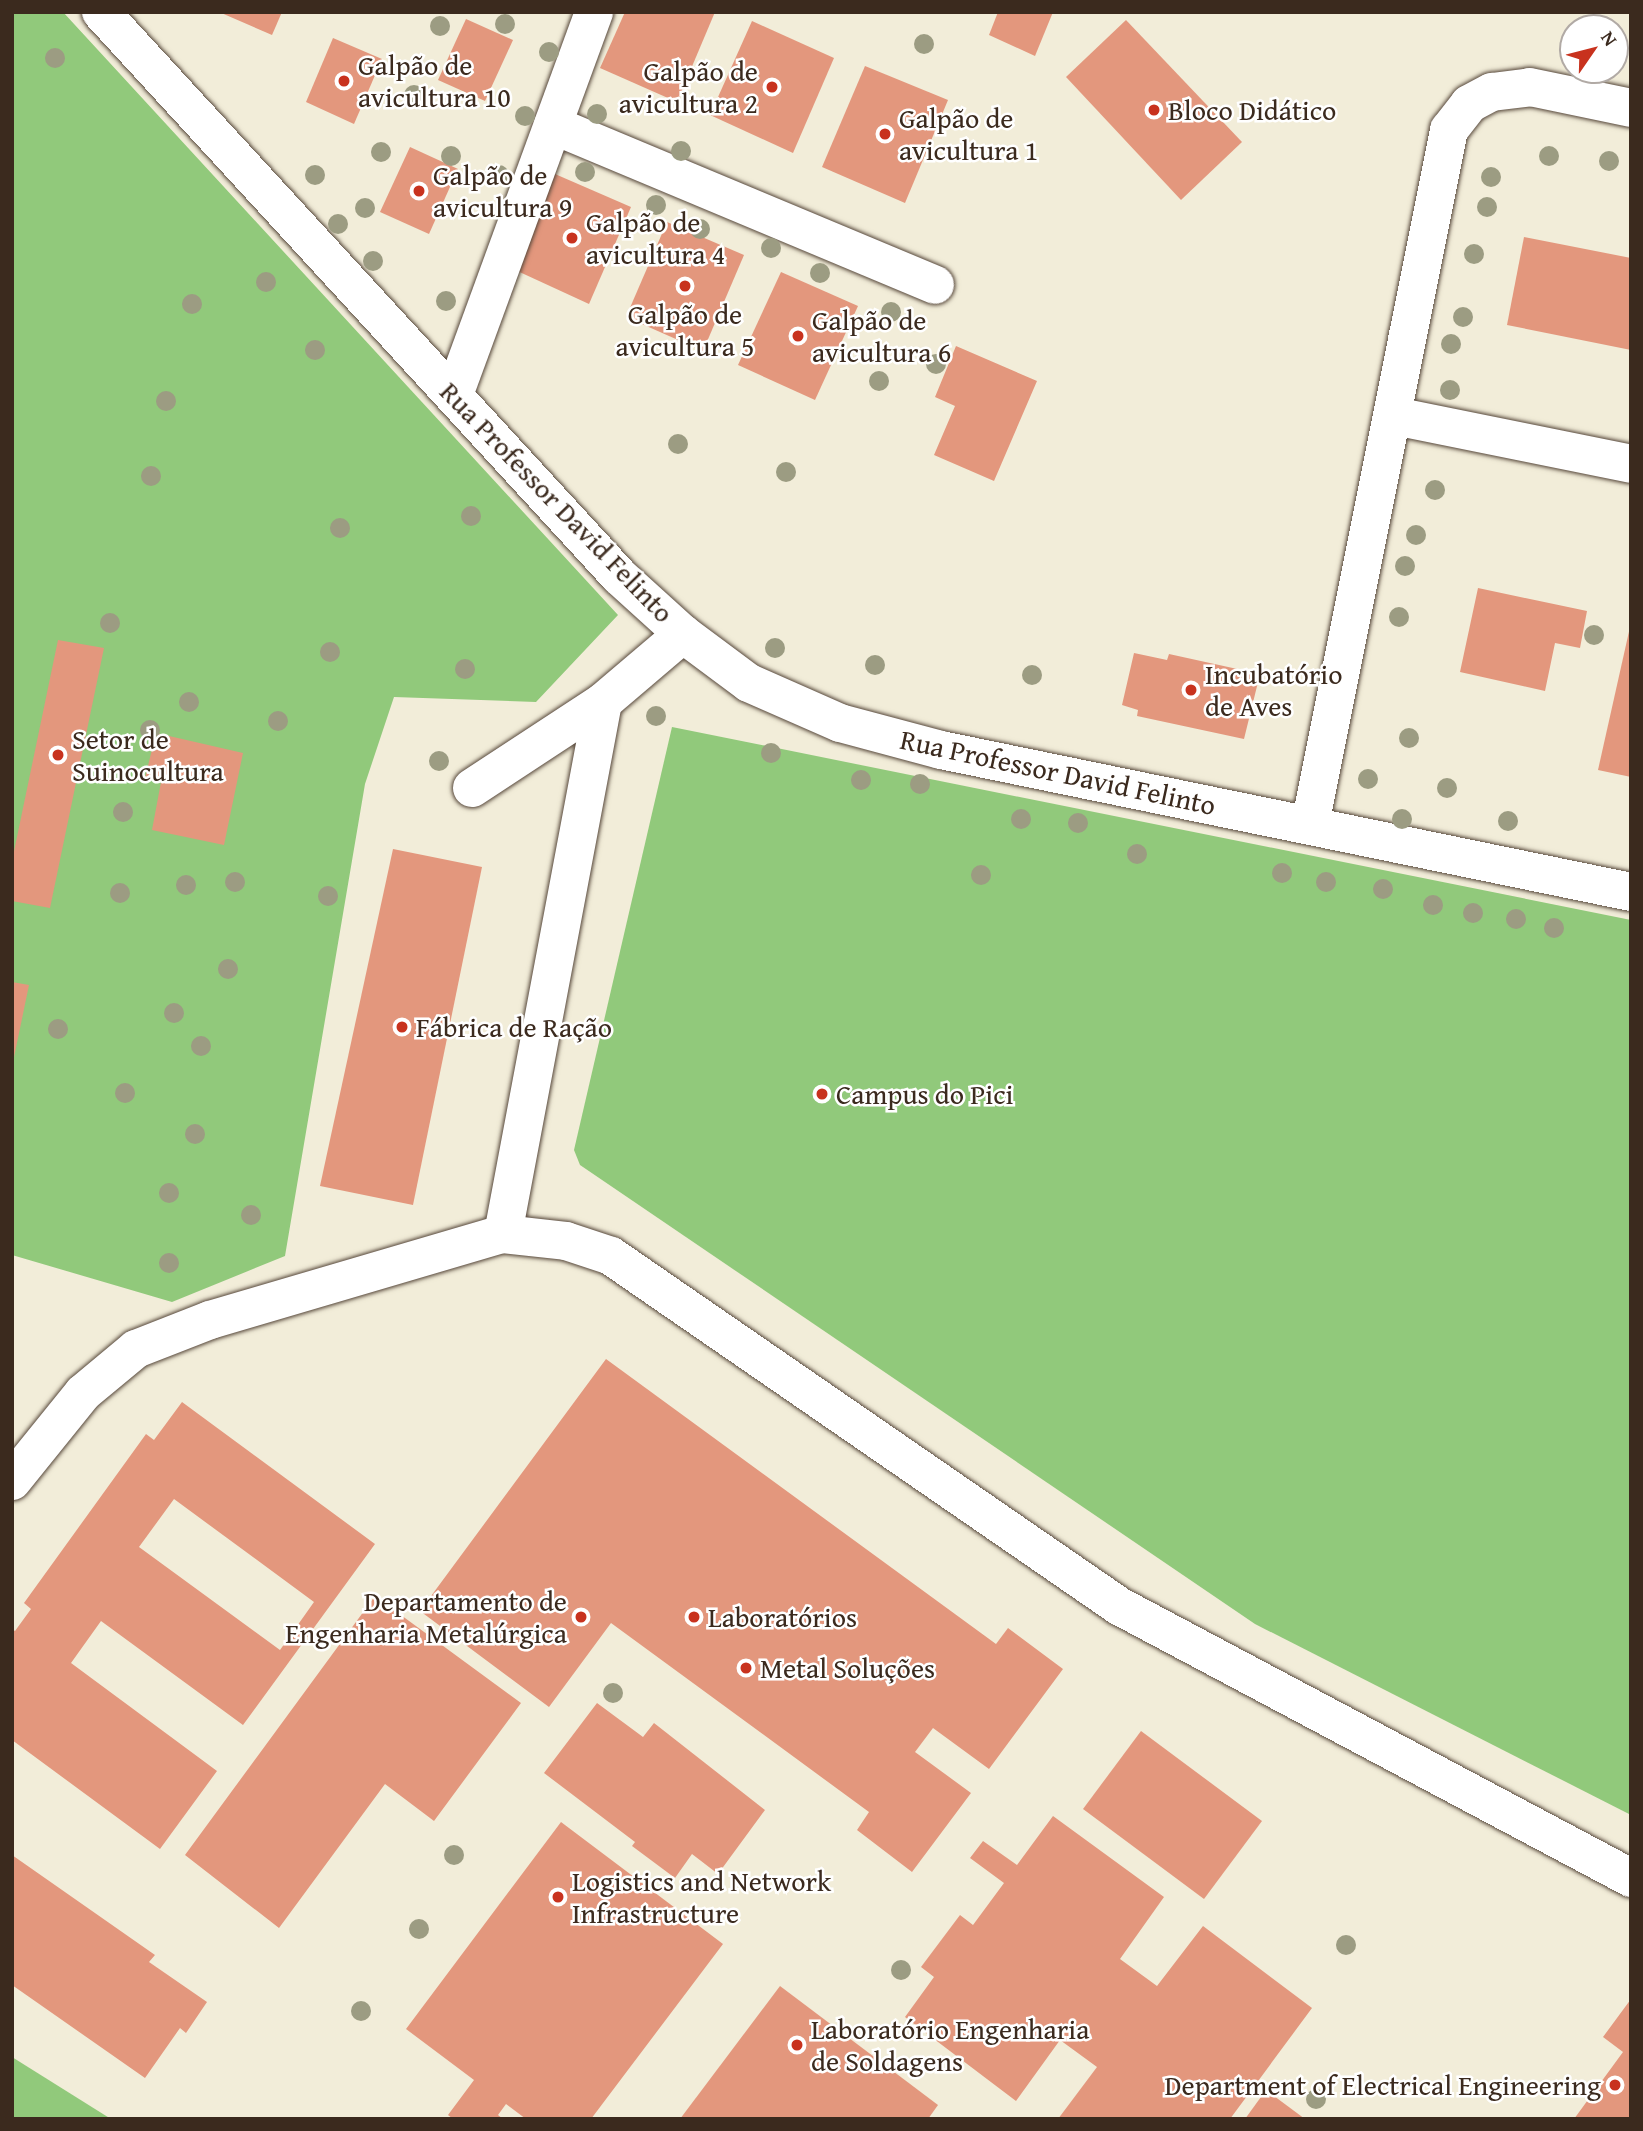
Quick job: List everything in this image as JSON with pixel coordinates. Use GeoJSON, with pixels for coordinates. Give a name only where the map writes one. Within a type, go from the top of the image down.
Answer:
{"type":"FeatureCollection","features":[{"type":"Feature","properties":{"kind":"street","name":"Rua Professor David Felinto"},"geometry":{"type":"LineString","coordinates":[[101,12],[619,576],[683,634],[749,683],[841,723],[941,750],[1631,892]]}},
{"type":"Feature","properties":{"kind":"street"},"geometry":{"type":"LineString","coordinates":[[454,395],[594,12]]}},
{"type":"Feature","properties":{"kind":"street"},"geometry":{"type":"LineString","coordinates":[[1310,825],[1450,130],[1469,104],[1492,92],[1530,87],[1631,108]]}},
{"type":"Feature","properties":{"kind":"street"},"geometry":{"type":"LineString","coordinates":[[554,125],[935,285]]}},
{"type":"Feature","properties":{"kind":"street"},"geometry":{"type":"LineString","coordinates":[[1394,416],[1631,464]]}},
{"type":"Feature","properties":{"kind":"street"},"geometry":{"type":"LineString","coordinates":[[471,788],[603,702],[683,634]]}},
{"type":"Feature","properties":{"kind":"street"},"geometry":{"type":"LineString","coordinates":[[503,1234],[603,702]]}},
{"type":"Feature","properties":{"kind":"street"},"geometry":{"type":"LineString","coordinates":[[12,1481],[83,1393],[136,1349],[210,1320],[503,1234],[566,1241],[611,1256],[1119,1606],[1631,1878]]}},
{"type":"Feature","properties":{"kind":"green space"},"geometry":{"type":"Polygon","coordinates":[[[12,12],[63,12],[618,615],[536,702],[394,697],[365,784],[285,1256],[172,1302],[12,1255],[12,12]]]}},
{"type":"Feature","properties":{"kind":"green space"},"geometry":{"type":"Polygon","coordinates":[[[672,727],[1631,920],[1631,1815],[1255,1624],[580,1165],[574,1150],[672,727]]]}},
{"type":"Feature","properties":{"kind":"green space"},"geometry":{"type":"Polygon","coordinates":[[[12,2057],[111,2119],[12,2119],[12,2057]]]}},
{"type":"Feature","properties":{"kind":"building"},"geometry":{"type":"Polygon","coordinates":[[[219,12],[282,12],[272,35],[219,12]]]}},
{"type":"Feature","properties":{"kind":"building"},"geometry":{"type":"Polygon","coordinates":[[[625,12],[715,12],[677,102],[600,68],[625,12]]]}},
{"type":"Feature","properties":{"kind":"building"},"geometry":{"type":"Polygon","coordinates":[[[998,12],[1053,12],[1035,56],[989,35],[998,12]]]}},
{"type":"Feature","properties":{"kind":"building"},"geometry":{"type":"Polygon","coordinates":[[[466,19],[513,40],[485,101],[438,80],[466,19]]]}},
{"type":"Feature","properties":{"kind":"building","name":"Bloco Didático"},"geometry":{"type":"Polygon","coordinates":[[[1126,20],[1242,142],[1181,200],[1066,77],[1126,20]]]}},
{"type":"Feature","properties":{"kind":"building","name":"Galpão de avicultura 2"},"geometry":{"type":"Polygon","coordinates":[[[752,21],[834,58],[793,153],[710,115],[752,21]]]}},
{"type":"Feature","properties":{"kind":"building","name":"Galpão de avicultura 10"},"geometry":{"type":"Polygon","coordinates":[[[333,38],[382,59],[354,124],[306,102],[333,38]]]}},
{"type":"Feature","properties":{"kind":"building","name":"Galpão de avicultura 1"},"geometry":{"type":"Polygon","coordinates":[[[865,66],[948,100],[905,203],[822,167],[865,66]]]}},
{"type":"Feature","properties":{"kind":"building","name":"Galpão de avicultura 9"},"geometry":{"type":"Polygon","coordinates":[[[410,147],[458,169],[429,234],[380,212],[410,147]]]}},
{"type":"Feature","properties":{"kind":"building","name":"Galpão de avicultura 4"},"geometry":{"type":"Polygon","coordinates":[[[555,174],[631,207],[589,304],[513,269],[555,174]]]}},
{"type":"Feature","properties":{"kind":"building","name":"Galpão de avicultura 5"},"geometry":{"type":"Polygon","coordinates":[[[667,222],[744,255],[703,351],[626,317],[667,222]]]}},
{"type":"Feature","properties":{"kind":"building"},"geometry":{"type":"Polygon","coordinates":[[[1524,237],[1631,258],[1631,350],[1507,325],[1524,237]]]}},
{"type":"Feature","properties":{"kind":"building","name":"Galpão de avicultura 6"},"geometry":{"type":"Polygon","coordinates":[[[781,272],[858,306],[815,400],[738,365],[781,272]]]}},
{"type":"Feature","properties":{"kind":"building"},"geometry":{"type":"Polygon","coordinates":[[[956,346],[1037,381],[994,481],[934,455],[955,406],[935,397],[956,346]]]}},
{"type":"Feature","properties":{"kind":"building"},"geometry":{"type":"Polygon","coordinates":[[[1478,588],[1587,611],[1580,648],[1555,643],[1545,691],[1460,672],[1478,588]]]}},
{"type":"Feature","properties":{"kind":"building"},"geometry":{"type":"Polygon","coordinates":[[[1631,628],[1631,777],[1598,770],[1631,628]]]}},
{"type":"Feature","properties":{"kind":"building","name":"Setor de Suinocultura"},"geometry":{"type":"Polygon","coordinates":[[[58,640],[104,648],[50,908],[12,901],[12,861],[58,640]]]}},
{"type":"Feature","properties":{"kind":"building","name":"Incubatório de Aves"},"geometry":{"type":"Polygon","coordinates":[[[1134,653],[1167,660],[1169,654],[1260,674],[1244,739],[1137,716],[1138,710],[1122,705],[1134,653]]]}},
{"type":"Feature","properties":{"kind":"building","name":"Setor de Suinocultura"},"geometry":{"type":"Polygon","coordinates":[[[156,733],[243,753],[224,845],[152,830],[161,782],[145,778],[156,733]]]}},
{"type":"Feature","properties":{"kind":"building","name":"Fábrica de Ração"},"geometry":{"type":"Polygon","coordinates":[[[393,849],[482,867],[413,1205],[320,1186],[393,849]]]}},
{"type":"Feature","properties":{"kind":"building"},"geometry":{"type":"Polygon","coordinates":[[[12,982],[29,985],[13,1062],[12,1061],[12,982]]]}},
{"type":"Feature","properties":{"kind":"building","name":"Departamento de Engenharia Metalúrgica"},"geometry":{"type":"Polygon","coordinates":[[[606,1359],[996,1644],[1008,1628],[1063,1669],[989,1769],[933,1728],[915,1752],[971,1793],[912,1872],[857,1830],[869,1812],[611,1623],[549,1707],[420,1611],[606,1359]]]}},
{"type":"Feature","properties":{"kind":"building"},"geometry":{"type":"Polygon","coordinates":[[[182,1402],[375,1544],[243,1725],[101,1621],[71,1663],[217,1771],[160,1849],[12,1740],[12,1629],[15,1631],[31,1609],[24,1603],[146,1434],[154,1440],[182,1402]],[[174,1499],[139,1547],[280,1650],[314,1602],[174,1499]]]}},
{"type":"Feature","properties":{"kind":"building"},"geometry":{"type":"Polygon","coordinates":[[[375,1596],[521,1703],[434,1821],[385,1784],[279,1928],[185,1855],[375,1596]]]}},
{"type":"Feature","properties":{"kind":"building"},"geometry":{"type":"Polygon","coordinates":[[[597,1703],[643,1737],[654,1723],[765,1810],[718,1874],[692,1854],[675,1878],[632,1846],[635,1842],[544,1773],[597,1703]]]}},
{"type":"Feature","properties":{"kind":"building"},"geometry":{"type":"Polygon","coordinates":[[[1141,1731],[1262,1821],[1204,1899],[1083,1809],[1141,1731]]]}},
{"type":"Feature","properties":{"kind":"building"},"geometry":{"type":"Polygon","coordinates":[[[1053,1816],[1164,1897],[1120,1959],[1157,1986],[1203,1926],[1312,2008],[1230,2119],[1058,2119],[1097,2067],[1060,2040],[1016,2101],[905,2017],[934,1977],[921,1967],[960,1915],[973,1925],[1004,1883],[970,1858],[983,1841],[1017,1865],[1053,1816]]]}},
{"type":"Feature","properties":{"kind":"building"},"geometry":{"type":"Polygon","coordinates":[[[561,1822],[723,1944],[591,2119],[526,2119],[506,2104],[498,2115],[503,2119],[453,2119],[448,2115],[474,2080],[406,2029],[561,1822]]]}},
{"type":"Feature","properties":{"kind":"building"},"geometry":{"type":"Polygon","coordinates":[[[12,1855],[155,1955],[149,1962],[207,2002],[186,2033],[180,2028],[145,2078],[12,1985],[12,1855]]]}},
{"type":"Feature","properties":{"kind":"building","name":"Laboratório Engenharia de Soldagens"},"geometry":{"type":"Polygon","coordinates":[[[780,1986],[938,2105],[928,2119],[680,2119],[780,1986]]]}},
{"type":"Feature","properties":{"kind":"building","name":"Department of Electrical Engineering"},"geometry":{"type":"Polygon","coordinates":[[[1631,1999],[1631,2119],[1574,2119],[1623,2052],[1603,2037],[1631,1999]]]}},
{"type":"Feature","properties":{"kind":"building"},"geometry":{"type":"Polygon","coordinates":[[[1266,2090],[1305,2119],[1245,2119],[1266,2090]]]}},
{"type":"Feature","properties":{"kind":"place","name":"Galpão de avicultura 10"},"geometry":{"type":"Point","coordinates":[344,81]}},
{"type":"Feature","properties":{"kind":"place","name":"Galpão de avicultura 2"},"geometry":{"type":"Point","coordinates":[772,87]}},
{"type":"Feature","properties":{"kind":"place","name":"Bloco Didático"},"geometry":{"type":"Point","coordinates":[1154,110]}},
{"type":"Feature","properties":{"kind":"place","name":"Galpão de avicultura 1"},"geometry":{"type":"Point","coordinates":[885,134]}},
{"type":"Feature","properties":{"kind":"place","name":"Galpão de avicultura 9"},"geometry":{"type":"Point","coordinates":[419,191]}},
{"type":"Feature","properties":{"kind":"place","name":"Galpão de avicultura 4"},"geometry":{"type":"Point","coordinates":[572,238]}},
{"type":"Feature","properties":{"kind":"place","name":"Galpão de avicultura 5"},"geometry":{"type":"Point","coordinates":[685,286]}},
{"type":"Feature","properties":{"kind":"place","name":"Galpão de avicultura 6"},"geometry":{"type":"Point","coordinates":[798,336]}},
{"type":"Feature","properties":{"kind":"place","name":"Incubatório de Aves"},"geometry":{"type":"Point","coordinates":[1191,690]}},
{"type":"Feature","properties":{"kind":"place","name":"Setor de Suinocultura"},"geometry":{"type":"Point","coordinates":[58,755]}},
{"type":"Feature","properties":{"kind":"place","name":"Fábrica de Ração"},"geometry":{"type":"Point","coordinates":[402,1027]}},
{"type":"Feature","properties":{"kind":"place","name":"Campus do Pici"},"geometry":{"type":"Point","coordinates":[822,1094]}},
{"type":"Feature","properties":{"kind":"place","name":"Departamento de Engenharia Metalúrgica"},"geometry":{"type":"Point","coordinates":[581,1617]}},
{"type":"Feature","properties":{"kind":"place","name":"Laboratórios"},"geometry":{"type":"Point","coordinates":[694,1617]}},
{"type":"Feature","properties":{"kind":"place","name":"Metal Soluções"},"geometry":{"type":"Point","coordinates":[746,1668]}},
{"type":"Feature","properties":{"kind":"place","name":"Logistics and Network Infrastructure"},"geometry":{"type":"Point","coordinates":[558,1897]}},
{"type":"Feature","properties":{"kind":"place","name":"Laboratório Engenharia de Soldagens"},"geometry":{"type":"Point","coordinates":[797,2045]}},
{"type":"Feature","properties":{"kind":"place","name":"Department of Electrical Engineering"},"geometry":{"type":"Point","coordinates":[1615,2085]}}]}
